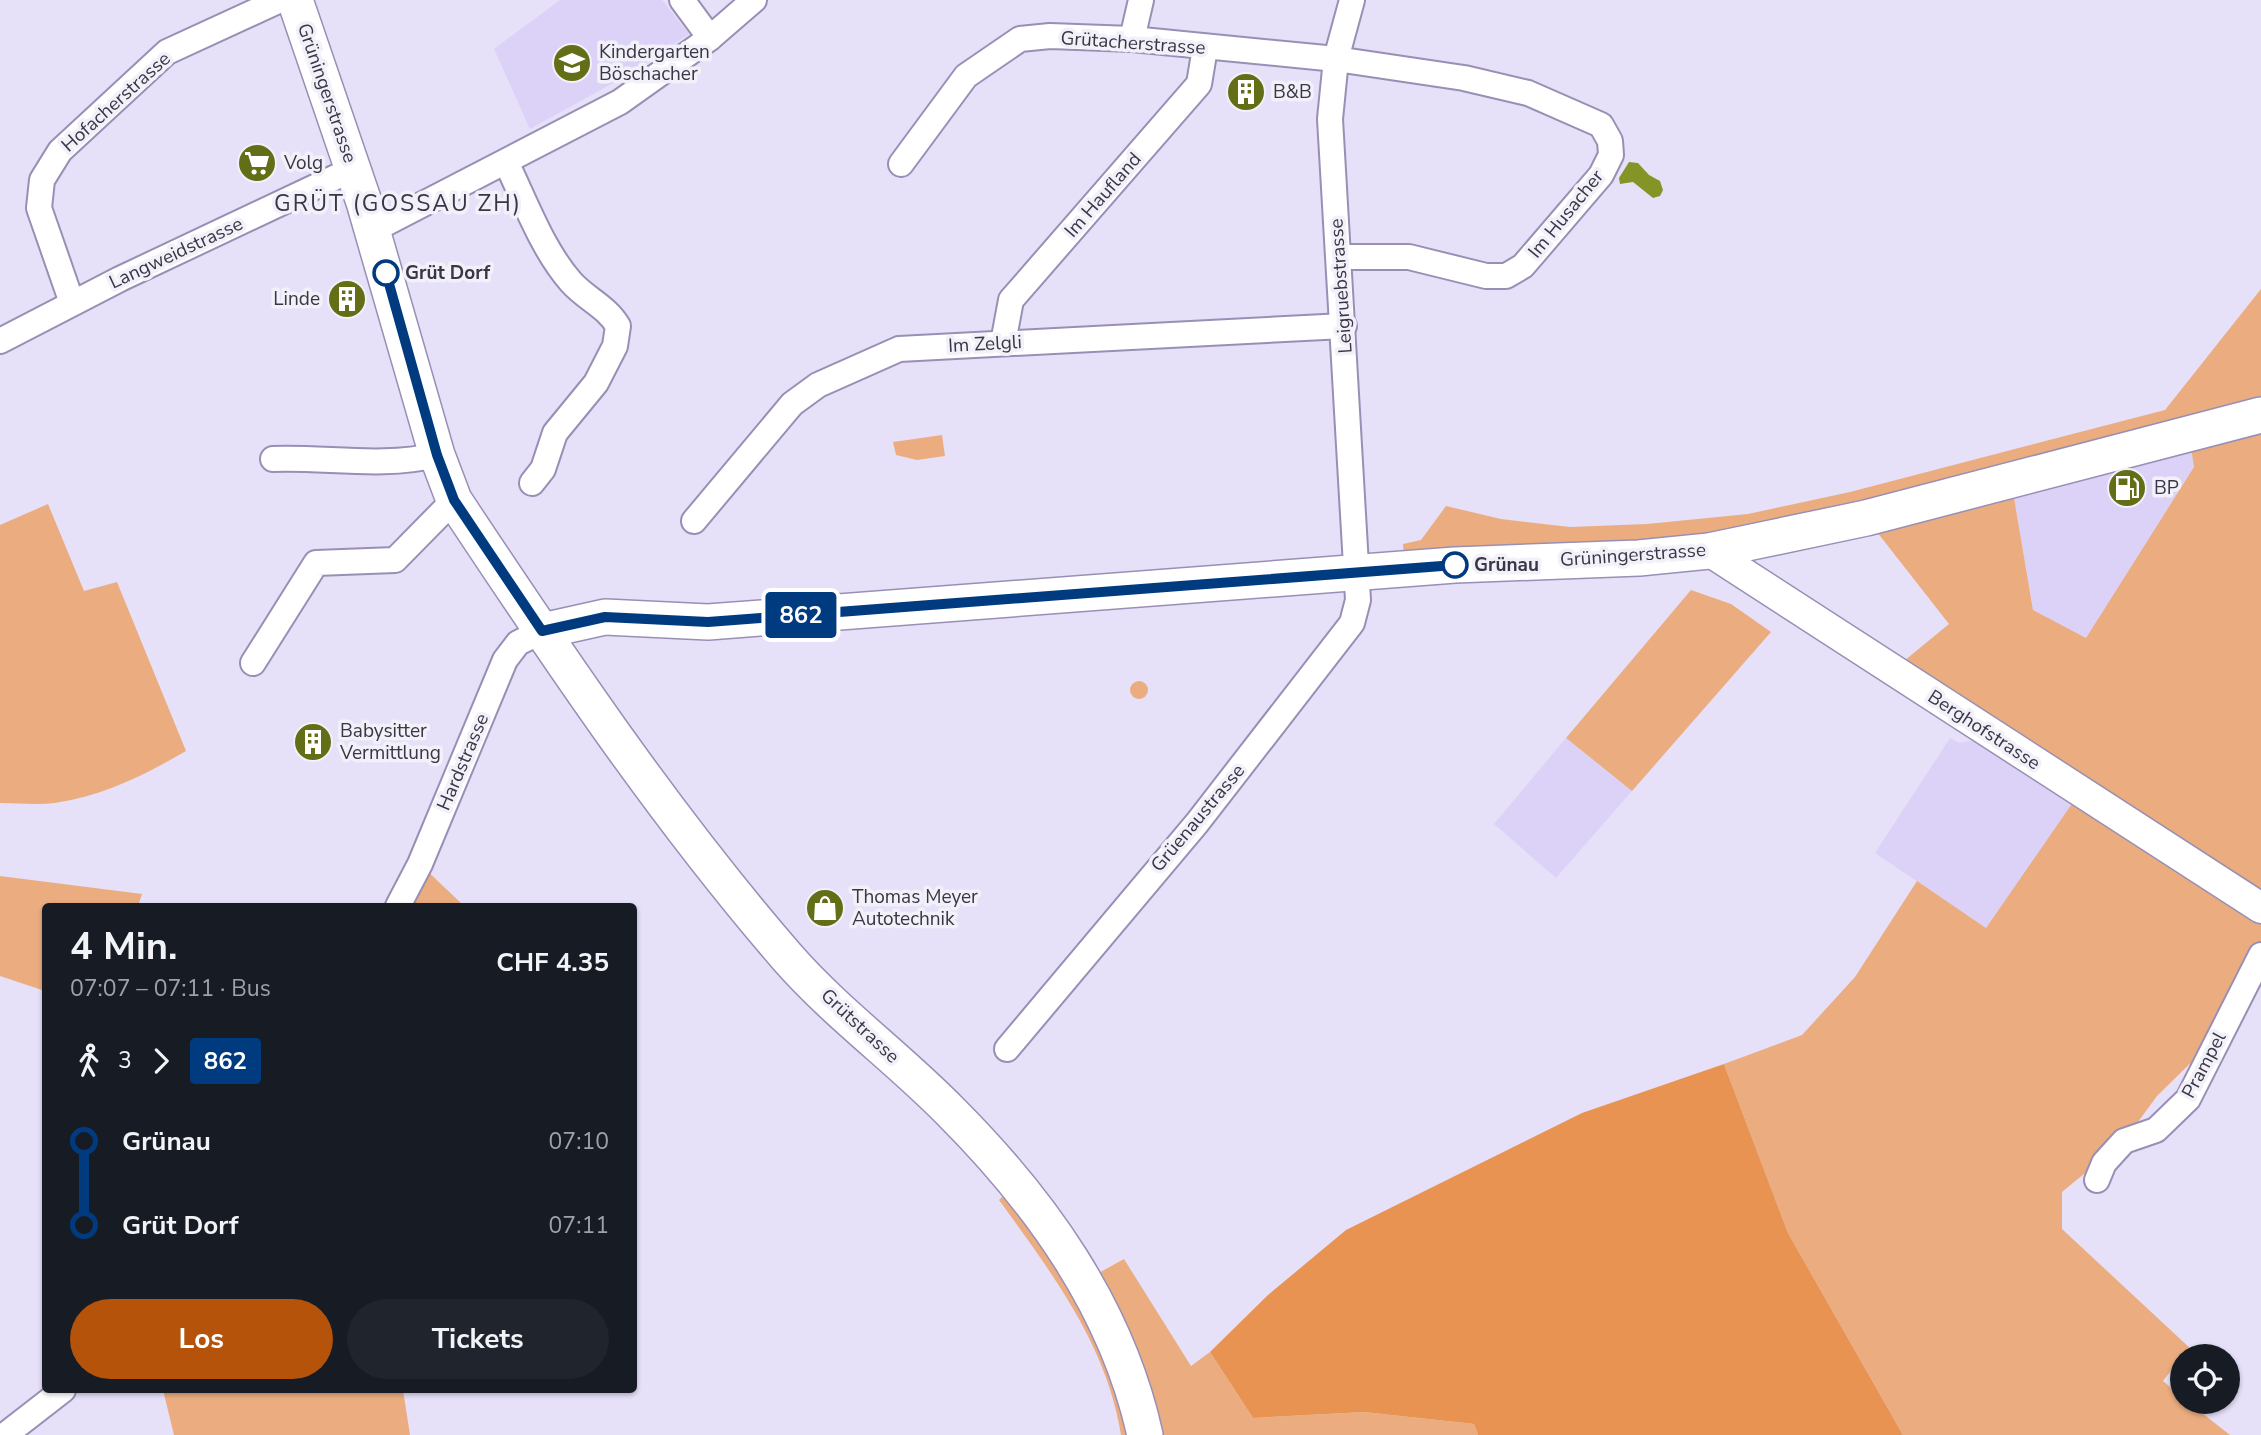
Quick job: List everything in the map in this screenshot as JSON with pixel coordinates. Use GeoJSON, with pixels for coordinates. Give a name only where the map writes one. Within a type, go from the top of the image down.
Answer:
{"type":"FeatureCollection","features":[{"type":"Feature","properties":{"kind":"main road","name":"Grüningerstrasse"},"geometry":{"type":"LineString","coordinates":[[295,0],[373,230],[437,455],[454,500],[542,631],[605,617],[708,622],[1455,565],[1639,558],[1709,551],[1866,518],[2261,415]]}},
{"type":"Feature","properties":{"kind":"main road","name":"Grütstrasse"},"geometry":{"type":"LineString","coordinates":[[542,631],[681,826],[789,959],[950,1111],[1016,1183],[1086,1280],[1102,1310],[1122,1353],[1145,1435]]}},
{"type":"Feature","properties":{"kind":"street","name":"Hofacherstrasse"},"geometry":{"type":"LineString","coordinates":[[72,303],[39,208],[42,180],[60,151],[167,52],[280,0]]}},
{"type":"Feature","properties":{"kind":"street"},"geometry":{"type":"LineString","coordinates":[[682,0],[710,38]]}},
{"type":"Feature","properties":{"kind":"street"},"geometry":{"type":"LineString","coordinates":[[373,230],[620,102],[710,38],[754,0]]}},
{"type":"Feature","properties":{"kind":"street"},"geometry":{"type":"LineString","coordinates":[[1132,39],[1141,0]]}},
{"type":"Feature","properties":{"kind":"street","name":"Leigruebstrasse"},"geometry":{"type":"LineString","coordinates":[[1352,0],[1336,59],[1330,119],[1357,574]]}},
{"type":"Feature","properties":{"kind":"street","name":"Grütacherstrasse"},"geometry":{"type":"LineString","coordinates":[[901,164],[967,76],[1020,39],[1050,36],[1132,39],[1336,59]]}},
{"type":"Feature","properties":{"kind":"street","name":"Im Haufland"},"geometry":{"type":"LineString","coordinates":[[1003,343],[1011,300],[1199,84],[1205,48]]}},
{"type":"Feature","properties":{"kind":"street","name":"Im Husacher"},"geometry":{"type":"LineString","coordinates":[[1336,59],[1464,78],[1528,93],[1601,125],[1610,141],[1611,155],[1601,175],[1524,266],[1506,276],[1486,276],[1409,257],[1339,257]]}},
{"type":"Feature","properties":{"kind":"street"},"geometry":{"type":"LineString","coordinates":[[506,162],[554,259],[572,283],[610,312],[618,326],[615,346],[596,383],[555,433],[543,470],[532,483]]}},
{"type":"Feature","properties":{"kind":"street","name":"Langweidstrasse"},"geometry":{"type":"LineString","coordinates":[[0,341],[72,303],[353,169]]}},
{"type":"Feature","properties":{"kind":"street","name":"Im Zelgli"},"geometry":{"type":"LineString","coordinates":[[694,521],[792,404],[818,385],[899,349],[1344,326]]}},
{"type":"Feature","properties":{"kind":"street"},"geometry":{"type":"LineString","coordinates":[[273,459],[317,458],[376,464],[437,455]]}},
{"type":"Feature","properties":{"kind":"street"},"geometry":{"type":"LineString","coordinates":[[253,663],[316,563],[395,560],[454,500]]}},
{"type":"Feature","properties":{"kind":"street","name":"Berghofstrasse"},"geometry":{"type":"LineString","coordinates":[[1709,551],[2261,908]]}},
{"type":"Feature","properties":{"kind":"street","name":"Grüenaustrasse"},"geometry":{"type":"LineString","coordinates":[[1007,1049],[1197,823],[1341,640],[1352,623],[1358,600],[1357,574]]}},
{"type":"Feature","properties":{"kind":"street","name":"Hardstrasse"},"geometry":{"type":"LineString","coordinates":[[400,903],[420,864],[505,660],[518,643],[542,631]]}},
{"type":"Feature","properties":{"kind":"street","name":"Prampel"},"geometry":{"type":"LineString","coordinates":[[2097,1180],[2104,1163],[2123,1141],[2157,1130],[2188,1099],[2261,955]]}},
{"type":"Feature","properties":{"kind":"street"},"geometry":{"type":"LineString","coordinates":[[5,1435],[59,1393]]}},
{"type":"Feature","properties":{"kind":"shaded area","name":"Kindergarten Böschacher"},"geometry":{"type":"Polygon","coordinates":[[[560,0],[662,0],[689,34],[622,78],[530,129],[494,49],[560,0]]]}},
{"type":"Feature","properties":{"kind":"shaded area"},"geometry":{"type":"Polygon","coordinates":[[[1629,162],[1638,163],[1649,175],[1660,181],[1663,190],[1660,196],[1653,198],[1633,182],[1620,184],[1619,178],[1629,162]]]}},
{"type":"Feature","properties":{"kind":"shaded area"},"geometry":{"type":"Polygon","coordinates":[[[2261,289],[2261,955],[2220,1034],[2157,1096],[2124,1141],[2062,1192],[2062,1229],[2186,1344],[2170,1344],[2170,1372],[2163,1381],[2170,1387],[2170,1414],[2203,1414],[2230,1435],[1903,1435],[1788,1233],[1724,1064],[1802,1035],[1855,977],[1917,881],[1986,928],[2080,792],[1893,670],[1949,624],[1866,518],[1405,569],[1403,544],[1421,540],[1446,506],[1501,519],[1570,527],[1647,524],[1748,514],[1850,492],[2165,410],[2261,289]],[[2189,435],[2011,480],[2033,610],[2086,638],[2194,467],[2189,435]]]}},
{"type":"Feature","properties":{"kind":"shaded area"},"geometry":{"type":"Polygon","coordinates":[[[2189,434],[2194,467],[2086,638],[2033,610],[2011,480],[2189,434]]]}},
{"type":"Feature","properties":{"kind":"shaded area"},"geometry":{"type":"Polygon","coordinates":[[[942,435],[945,456],[917,460],[896,455],[893,442],[942,435]]]}},
{"type":"Feature","properties":{"kind":"shaded area"},"geometry":{"type":"Polygon","coordinates":[[[48,504],[84,591],[117,582],[186,751],[107,790],[73,800],[34,804],[0,803],[0,525],[48,504]]]}},
{"type":"Feature","properties":{"kind":"shaded area"},"geometry":{"type":"Polygon","coordinates":[[[1691,590],[1731,604],[1771,632],[1632,791],[1566,738],[1691,590]]]}},
{"type":"Feature","properties":{"kind":"shaded area"},"geometry":{"type":"Polygon","coordinates":[[[1139,681],[1145,684],[1148,690],[1145,696],[1139,699],[1133,696],[1130,690],[1133,684],[1139,681]]]}},
{"type":"Feature","properties":{"kind":"shaded area"},"geometry":{"type":"Polygon","coordinates":[[[1982,730],[2080,792],[1986,928],[1875,853],[1950,738],[1959,743],[1971,741],[1982,730]]]}},
{"type":"Feature","properties":{"kind":"shaded area"},"geometry":{"type":"Polygon","coordinates":[[[1566,738],[1632,791],[1556,878],[1494,824],[1566,738]]]}},
{"type":"Feature","properties":{"kind":"shaded area"},"geometry":{"type":"Polygon","coordinates":[[[420,864],[461,903],[400,903],[420,864]]]}},
{"type":"Feature","properties":{"kind":"shaded area"},"geometry":{"type":"Polygon","coordinates":[[[0,876],[142,894],[139,903],[42,903],[42,990],[0,976],[0,876]]]}},
{"type":"Feature","properties":{"kind":"shaded area"},"geometry":{"type":"Polygon","coordinates":[[[1724,1064],[1788,1233],[1903,1435],[1478,1435],[1474,1424],[1364,1412],[1253,1418],[1210,1352],[1268,1295],[1346,1230],[1582,1113],[1724,1064]]]}},
{"type":"Feature","properties":{"kind":"shaded area"},"geometry":{"type":"Polygon","coordinates":[[[1016,1183],[1086,1280],[1124,1259],[1191,1366],[1210,1352],[1253,1418],[1364,1412],[1474,1424],[1478,1435],[1121,1435],[1114,1402],[1090,1340],[1057,1282],[999,1200],[1016,1183]]]}},
{"type":"Feature","properties":{"kind":"shaded area"},"geometry":{"type":"Polygon","coordinates":[[[164,1393],[403,1393],[410,1435],[174,1435],[164,1393]]]}},
{"type":"Feature","properties":{"kind":"bus line","name":"862"},"geometry":{"type":"LineString","coordinates":[[386,273],[437,455],[454,500],[542,631],[605,617],[708,622],[1455,565]]}},
{"type":"Feature","properties":{"kind":"place","name":"Kindergarten Böschacher"},"geometry":{"type":"Point","coordinates":[572,63]}},
{"type":"Feature","properties":{"kind":"place","name":"B&B"},"geometry":{"type":"Point","coordinates":[1246,92]}},
{"type":"Feature","properties":{"kind":"place","name":"Volg"},"geometry":{"type":"Point","coordinates":[257,163]}},
{"type":"Feature","properties":{"kind":"place","name":"Grüt Dorf"},"geometry":{"type":"Point","coordinates":[386,273]}},
{"type":"Feature","properties":{"kind":"place","name":"Linde"},"geometry":{"type":"Point","coordinates":[347,299]}},
{"type":"Feature","properties":{"kind":"place","name":"BP"},"geometry":{"type":"Point","coordinates":[2127,488]}},
{"type":"Feature","properties":{"kind":"place","name":"Grünau"},"geometry":{"type":"Point","coordinates":[1455,565]}},
{"type":"Feature","properties":{"kind":"place","name":"Babysitter Vermittlung"},"geometry":{"type":"Point","coordinates":[313,742]}},
{"type":"Feature","properties":{"kind":"place","name":"Thomas Meyer Autotechnik"},"geometry":{"type":"Point","coordinates":[825,908]}},
{"type":"Feature","properties":{"kind":"district","name":"GRÜT (GOSSAU ZH)"},"geometry":{"type":"Point","coordinates":[398,203]}}]}
